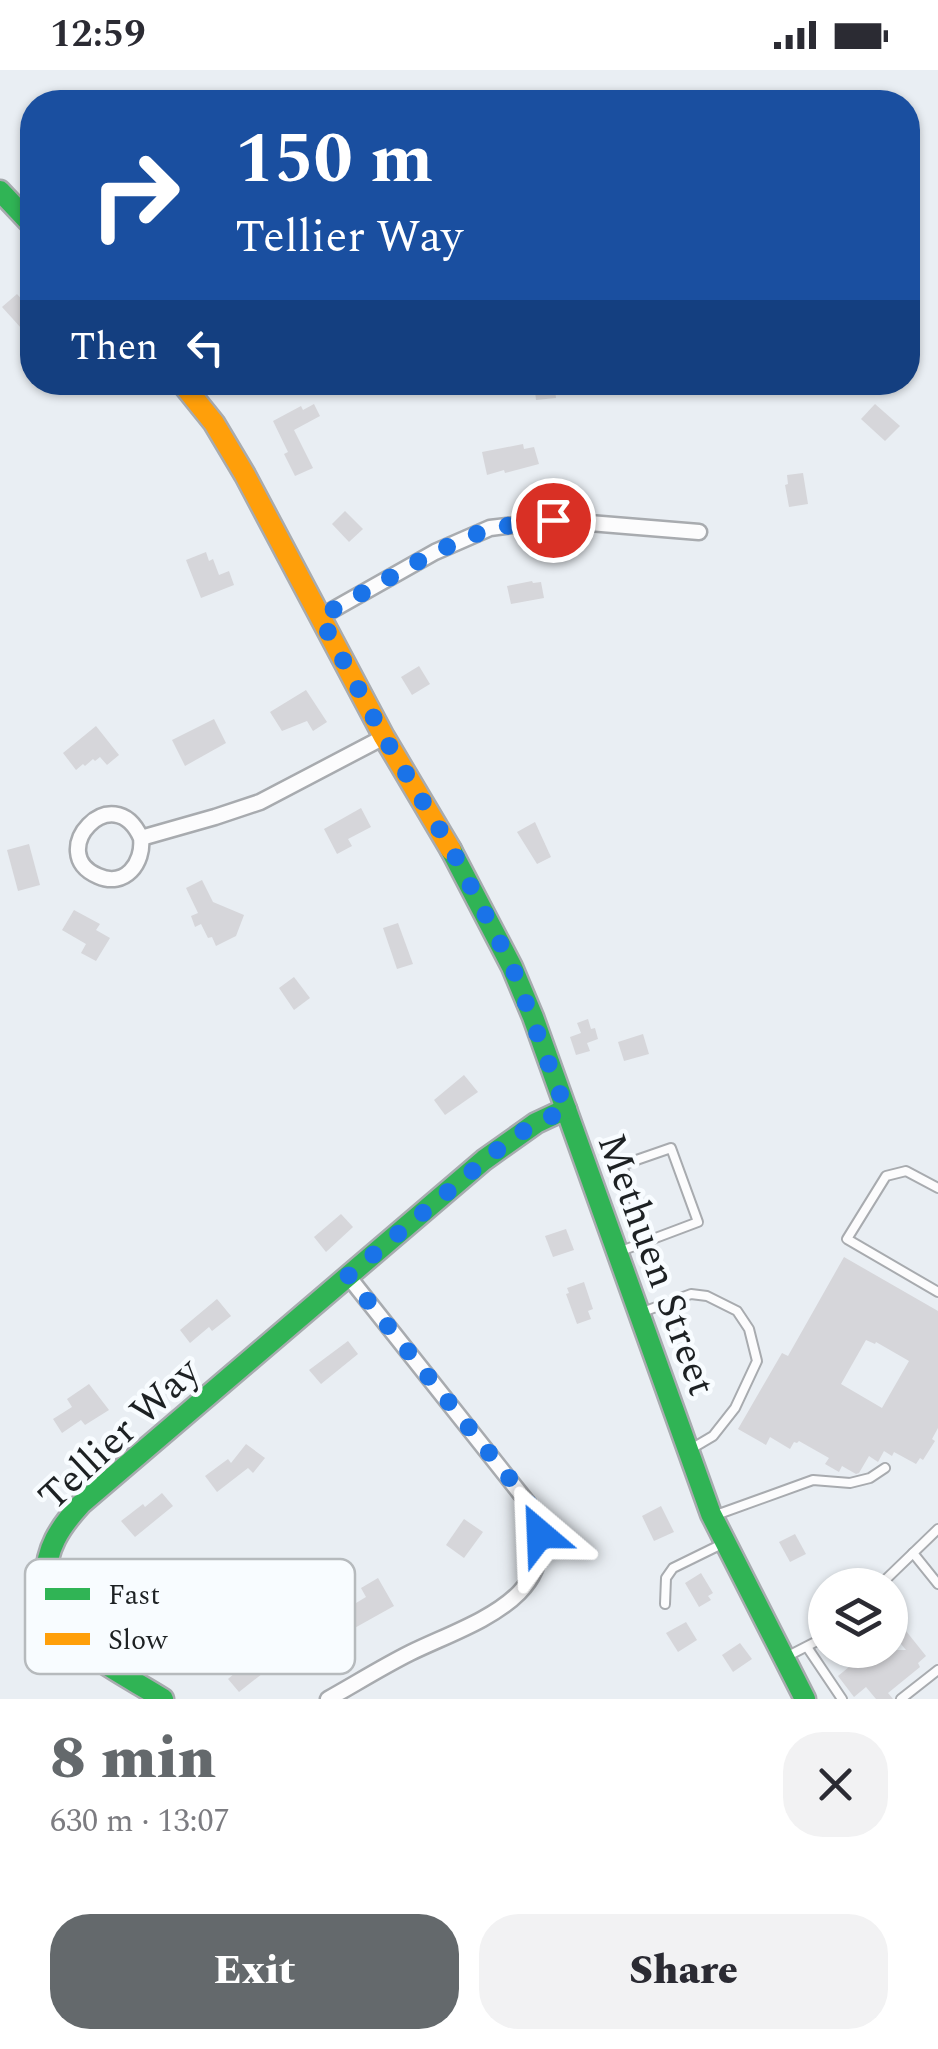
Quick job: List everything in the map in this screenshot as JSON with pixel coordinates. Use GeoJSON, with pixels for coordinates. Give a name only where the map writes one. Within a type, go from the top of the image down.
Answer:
{"type":"FeatureCollection","features":[{"type":"Feature","properties":{"kind":"street","name":"Methuen Street"},"geometry":{"type":"LineString","coordinates":[[191,395],[214,423],[244,475],[512,966],[712,1517],[805,1699]]}},
{"type":"Feature","properties":{"kind":"street"},"geometry":{"type":"LineString","coordinates":[[320,617],[435,552],[490,528],[553,520],[699,532]]}},
{"type":"Feature","properties":{"kind":"street"},"geometry":{"type":"LineString","coordinates":[[141,838],[260,802],[384,737]]}},
{"type":"Feature","properties":{"kind":"street"},"geometry":{"type":"LineString","coordinates":[[106,816],[130,822],[141,838],[142,852],[137,864],[128,874],[115,879],[101,878],[89,871],[79,854],[84,829],[106,816]]}},
{"type":"Feature","properties":{"kind":"street","name":"Tellier Way"},"geometry":{"type":"LineString","coordinates":[[47,1559],[60,1526],[81,1504],[508,1141],[566,1110]]}},
{"type":"Feature","properties":{"kind":"street"},"geometry":{"type":"LineString","coordinates":[[328,1699],[508,1604],[532,1576],[540,1549],[540,1534],[531,1507],[348,1276]]}},
{"type":"Feature","properties":{"kind":"street","name":"Tellier Way"},"geometry":{"type":"LineString","coordinates":[[124,1674],[163,1699]]}},
{"type":"Feature","properties":{"kind":"lane"},"geometry":{"type":"LineString","coordinates":[[617,1253],[698,1222],[671,1148],[622,1165],[648,1241]]}},
{"type":"Feature","properties":{"kind":"lane"},"geometry":{"type":"LineString","coordinates":[[938,1188],[906,1171],[886,1176],[847,1239],[938,1292]]}},
{"type":"Feature","properties":{"kind":"lane"},"geometry":{"type":"LineString","coordinates":[[638,1314],[691,1294],[707,1296],[737,1311],[749,1328],[756,1361],[734,1408],[714,1436],[688,1451]]}},
{"type":"Feature","properties":{"kind":"lane"},"geometry":{"type":"LineString","coordinates":[[712,1517],[814,1480],[850,1483],[870,1478],[885,1468]]}},
{"type":"Feature","properties":{"kind":"lane"},"geometry":{"type":"LineString","coordinates":[[898,1568],[938,1528]]}},
{"type":"Feature","properties":{"kind":"lane"},"geometry":{"type":"LineString","coordinates":[[665,1604],[666,1578],[673,1568],[724,1542]]}},
{"type":"Feature","properties":{"kind":"lane"},"geometry":{"type":"LineString","coordinates":[[913,1553],[938,1584]]}},
{"type":"Feature","properties":{"kind":"lane"},"geometry":{"type":"LineString","coordinates":[[786,1657],[808,1648]]}},
{"type":"Feature","properties":{"kind":"lane"},"geometry":{"type":"LineString","coordinates":[[821,1668],[842,1699]]}},
{"type":"Feature","properties":{"kind":"lane"},"geometry":{"type":"LineString","coordinates":[[901,1699],[938,1670]]}},
{"type":"Feature","properties":{"kind":"building"},"geometry":{"type":"Polygon","coordinates":[[[17,294],[20,327],[2,307],[17,294]]]}},
{"type":"Feature","properties":{"kind":"building"},"geometry":{"type":"Polygon","coordinates":[[[535,395],[556,395],[556,398],[536,400],[535,395]]]}},
{"type":"Feature","properties":{"kind":"building"},"geometry":{"type":"Polygon","coordinates":[[[314,404],[320,416],[294,430],[313,468],[295,476],[273,421],[301,406],[303,410],[314,404]]]}},
{"type":"Feature","properties":{"kind":"building"},"geometry":{"type":"Polygon","coordinates":[[[875,404],[900,426],[885,441],[861,419],[875,404]]]}},
{"type":"Feature","properties":{"kind":"building"},"geometry":{"type":"Polygon","coordinates":[[[523,444],[524,449],[534,447],[539,464],[487,475],[482,452],[523,444]]]}},
{"type":"Feature","properties":{"kind":"building"},"geometry":{"type":"Polygon","coordinates":[[[803,473],[808,504],[789,507],[787,475],[803,473]]]}},
{"type":"Feature","properties":{"kind":"building"},"geometry":{"type":"Polygon","coordinates":[[[345,511],[363,529],[349,542],[332,524],[345,511]]]}},
{"type":"Feature","properties":{"kind":"building"},"geometry":{"type":"Polygon","coordinates":[[[206,552],[219,575],[229,571],[234,585],[201,598],[186,560],[206,552]]]}},
{"type":"Feature","properties":{"kind":"building"},"geometry":{"type":"Polygon","coordinates":[[[541,582],[544,598],[511,604],[507,586],[541,582]]]}},
{"type":"Feature","properties":{"kind":"building"},"geometry":{"type":"Polygon","coordinates":[[[419,666],[430,684],[412,695],[401,677],[419,666]]]}},
{"type":"Feature","properties":{"kind":"building"},"geometry":{"type":"Polygon","coordinates":[[[306,690],[327,722],[313,731],[307,721],[282,731],[270,712],[306,690]]]}},
{"type":"Feature","properties":{"kind":"building"},"geometry":{"type":"Polygon","coordinates":[[[214,719],[226,743],[185,766],[172,740],[214,719]]]}},
{"type":"Feature","properties":{"kind":"building"},"geometry":{"type":"Polygon","coordinates":[[[96,726],[119,755],[107,765],[100,757],[76,770],[63,753],[96,726]]]}},
{"type":"Feature","properties":{"kind":"building"},"geometry":{"type":"Polygon","coordinates":[[[361,808],[371,827],[348,839],[352,846],[337,854],[324,829],[361,808]]]}},
{"type":"Feature","properties":{"kind":"building"},"geometry":{"type":"Polygon","coordinates":[[[535,822],[551,857],[537,864],[517,832],[535,822]]]}},
{"type":"Feature","properties":{"kind":"building"},"geometry":{"type":"Polygon","coordinates":[[[29,844],[40,885],[18,891],[7,850],[29,844]]]}},
{"type":"Feature","properties":{"kind":"building"},"geometry":{"type":"Polygon","coordinates":[[[202,880],[213,902],[244,915],[236,936],[216,946],[201,924],[195,927],[191,916],[198,913],[186,888],[202,880]]]}},
{"type":"Feature","properties":{"kind":"building"},"geometry":{"type":"Polygon","coordinates":[[[74,910],[100,924],[96,930],[110,938],[96,961],[81,953],[86,944],[62,930],[74,910]]]}},
{"type":"Feature","properties":{"kind":"building"},"geometry":{"type":"Polygon","coordinates":[[[398,923],[413,964],[397,969],[383,928],[398,923]]]}},
{"type":"Feature","properties":{"kind":"building"},"geometry":{"type":"Polygon","coordinates":[[[294,977],[310,998],[294,1010],[279,988],[294,977]]]}},
{"type":"Feature","properties":{"kind":"building"},"geometry":{"type":"Polygon","coordinates":[[[588,1019],[598,1039],[587,1043],[590,1051],[576,1055],[570,1037],[581,1033],[577,1023],[588,1019]]]}},
{"type":"Feature","properties":{"kind":"building"},"geometry":{"type":"Polygon","coordinates":[[[643,1034],[649,1054],[624,1061],[618,1042],[643,1034]]]}},
{"type":"Feature","properties":{"kind":"building"},"geometry":{"type":"Polygon","coordinates":[[[464,1075],[478,1092],[445,1115],[434,1100],[464,1075]]]}},
{"type":"Feature","properties":{"kind":"building"},"geometry":{"type":"Polygon","coordinates":[[[341,1214],[353,1227],[326,1252],[314,1237],[341,1214]]]}},
{"type":"Feature","properties":{"kind":"building"},"geometry":{"type":"Polygon","coordinates":[[[566,1229],[574,1250],[553,1257],[545,1236],[566,1229]]]}},
{"type":"Feature","properties":{"kind":"building"},"geometry":{"type":"Polygon","coordinates":[[[844,1257],[938,1311],[938,1428],[923,1460],[920,1458],[916,1464],[884,1451],[878,1462],[869,1456],[859,1473],[842,1466],[839,1472],[825,1464],[829,1458],[799,1441],[790,1449],[770,1437],[766,1445],[738,1429],[782,1353],[788,1356],[844,1257]],[[866,1340],[841,1384],[882,1408],[909,1361],[866,1340]]]}},
{"type":"Feature","properties":{"kind":"building"},"geometry":{"type":"Polygon","coordinates":[[[584,1282],[593,1309],[588,1311],[591,1319],[577,1324],[567,1288],[584,1282]]]}},
{"type":"Feature","properties":{"kind":"building"},"geometry":{"type":"Polygon","coordinates":[[[217,1299],[231,1316],[190,1343],[180,1330],[217,1299]]]}},
{"type":"Feature","properties":{"kind":"building"},"geometry":{"type":"Polygon","coordinates":[[[348,1341],[358,1354],[321,1384],[309,1370],[348,1341]]]}},
{"type":"Feature","properties":{"kind":"building"},"geometry":{"type":"Polygon","coordinates":[[[89,1384],[109,1410],[85,1425],[81,1420],[62,1433],[53,1419],[72,1407],[67,1399],[89,1384]]]}},
{"type":"Feature","properties":{"kind":"building"},"geometry":{"type":"Polygon","coordinates":[[[246,1444],[265,1458],[253,1473],[248,1468],[217,1492],[205,1476],[228,1459],[231,1463],[246,1444]]]}},
{"type":"Feature","properties":{"kind":"building"},"geometry":{"type":"Polygon","coordinates":[[[162,1493],[173,1506],[135,1537],[121,1521],[162,1493]]]}},
{"type":"Feature","properties":{"kind":"building"},"geometry":{"type":"Polygon","coordinates":[[[661,1506],[674,1532],[654,1541],[642,1516],[661,1506]]]}},
{"type":"Feature","properties":{"kind":"building"},"geometry":{"type":"Polygon","coordinates":[[[464,1519],[483,1532],[464,1558],[446,1545],[464,1519]]]}},
{"type":"Feature","properties":{"kind":"building"},"geometry":{"type":"Polygon","coordinates":[[[795,1534],[806,1554],[790,1562],[779,1542],[795,1534]]]}},
{"type":"Feature","properties":{"kind":"building"},"geometry":{"type":"Polygon","coordinates":[[[701,1573],[713,1593],[708,1596],[711,1600],[699,1607],[685,1583],[701,1573]]]}},
{"type":"Feature","properties":{"kind":"building"},"geometry":{"type":"Polygon","coordinates":[[[378,1578],[394,1606],[355,1628],[355,1604],[366,1597],[361,1588],[378,1578]]]}},
{"type":"Feature","properties":{"kind":"building"},"geometry":{"type":"Polygon","coordinates":[[[686,1622],[697,1640],[678,1652],[666,1633],[686,1622]]]}},
{"type":"Feature","properties":{"kind":"building"},"geometry":{"type":"Polygon","coordinates":[[[908,1634],[926,1656],[918,1663],[920,1667],[888,1693],[893,1699],[876,1699],[866,1687],[854,1697],[838,1676],[848,1668],[908,1668],[908,1634]]]}},
{"type":"Feature","properties":{"kind":"building"},"geometry":{"type":"Polygon","coordinates":[[[740,1643],[752,1659],[733,1672],[722,1655],[740,1643]]]}},
{"type":"Feature","properties":{"kind":"building"},"geometry":{"type":"Polygon","coordinates":[[[234,1674],[262,1674],[239,1692],[228,1679],[234,1674]]]}},
{"type":"Feature","properties":{"kind":"traffic: fast"},"geometry":{"type":"LineString","coordinates":[[0,191],[20,212]]}},
{"type":"Feature","properties":{"kind":"traffic: fast"},"geometry":{"type":"LineString","coordinates":[[451,850],[512,967],[533,1017],[711,1514],[805,1699]]}},
{"type":"Feature","properties":{"kind":"traffic: fast"},"geometry":{"type":"LineString","coordinates":[[48,1559],[60,1530],[81,1504],[484,1160],[536,1123],[566,1109]]}},
{"type":"Feature","properties":{"kind":"traffic: fast"},"geometry":{"type":"LineString","coordinates":[[121,1674],[163,1699]]}},
{"type":"Feature","properties":{"kind":"traffic: slow"},"geometry":{"type":"LineString","coordinates":[[191,395],[214,423],[245,475],[384,737],[451,850]]}},
{"type":"Feature","properties":{"kind":"route"},"geometry":{"type":"LineString","coordinates":[[540,1534],[531,1507],[514,1484],[348,1276],[508,1141],[566,1110],[512,966],[452,850],[384,737],[320,617],[435,552],[490,528],[553,520]]}}]}
